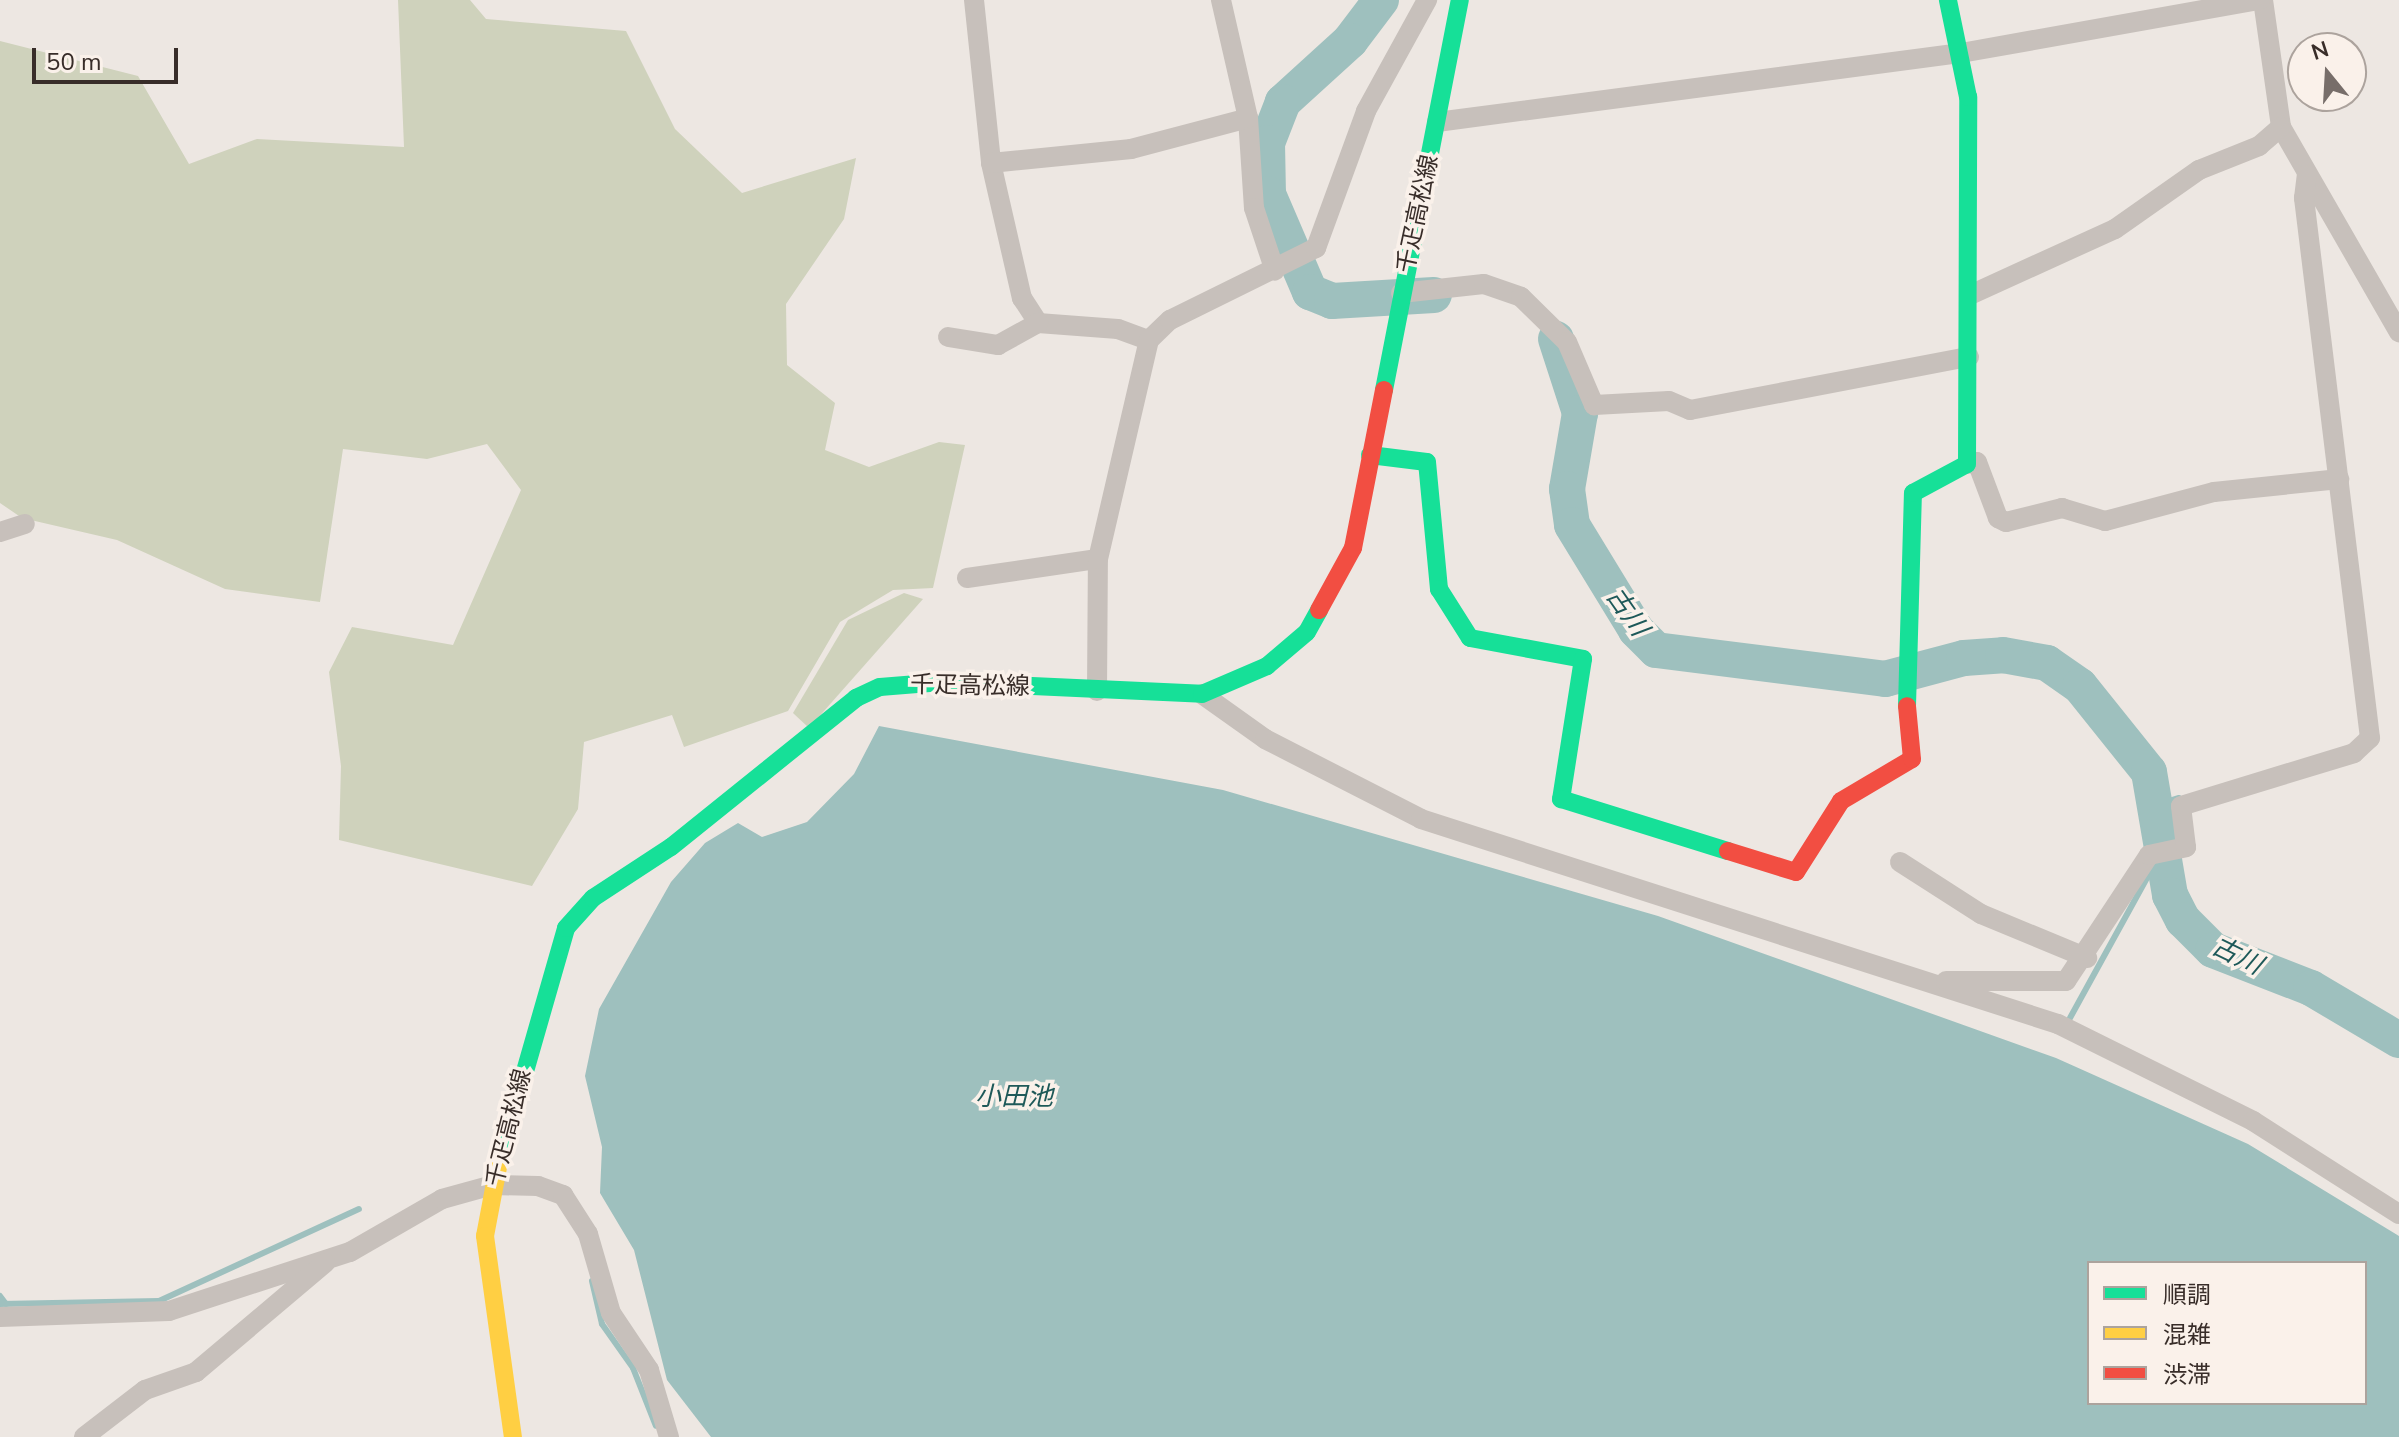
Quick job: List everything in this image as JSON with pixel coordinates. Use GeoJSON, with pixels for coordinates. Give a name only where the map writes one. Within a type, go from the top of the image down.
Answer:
{"type":"FeatureCollection","features":[{"type":"Feature","properties":{"kind":"main road","name":"千疋高松線"},"geometry":{"type":"LineString","coordinates":[[509,1431],[487,1286],[493,1185],[554,954],[593,898],[880,687],[942,682],[1202,694],[1267,666],[1307,632],[1353,548],[1460,0]]}},
{"type":"Feature","properties":{"kind":"main road"},"geometry":{"type":"LineString","coordinates":[[1370,455],[1427,462],[1439,589],[1470,638],[1583,659],[1561,799],[1796,872],[1841,801],[1912,759],[1904,670],[1913,493],[1967,464],[1970,295],[1961,53],[1948,0]]}},
{"type":"Feature","properties":{"kind":"street"},"geometry":{"type":"LineString","coordinates":[[974,0],[991,163],[1011,268],[1038,323]]}},
{"type":"Feature","properties":{"kind":"street"},"geometry":{"type":"LineString","coordinates":[[1221,0],[1248,118],[1254,208],[1287,265]]}},
{"type":"Feature","properties":{"kind":"street"},"geometry":{"type":"LineString","coordinates":[[1097,691],[1098,559],[1149,340],[1170,320],[1287,265],[1316,248],[1335,212],[1366,111],[1427,0]]}},
{"type":"Feature","properties":{"kind":"street"},"geometry":{"type":"LineString","coordinates":[[1437,122],[1961,53],[2261,0],[2281,127],[2399,332]]}},
{"type":"Feature","properties":{"kind":"street"},"geometry":{"type":"LineString","coordinates":[[991,163],[1131,149],[1248,118]]}},
{"type":"Feature","properties":{"kind":"street"},"geometry":{"type":"LineString","coordinates":[[1970,295],[2115,229],[2199,170],[2259,146],[2281,127]]}},
{"type":"Feature","properties":{"kind":"street"},"geometry":{"type":"LineString","coordinates":[[1926,982],[2048,986],[2066,981],[2087,958],[2149,855],[2186,847],[2177,818],[2189,800],[2354,753],[2370,738],[2304,198],[2307,175]]}},
{"type":"Feature","properties":{"kind":"street"},"geometry":{"type":"LineString","coordinates":[[1400,302],[1484,284],[1521,297],[1567,342],[1594,405],[1669,401],[1690,410],[1969,357]]}},
{"type":"Feature","properties":{"kind":"street"},"geometry":{"type":"LineString","coordinates":[[948,337],[998,345],[1038,323],[1118,329],[1149,340]]}},
{"type":"Feature","properties":{"kind":"street"},"geometry":{"type":"LineString","coordinates":[[1967,464],[1977,462],[1998,518],[2006,522],[2062,508],[2105,521],[2214,492],[2339,479]]}},
{"type":"Feature","properties":{"kind":"street"},"geometry":{"type":"LineString","coordinates":[[0,532],[25,524]]}},
{"type":"Feature","properties":{"kind":"street"},"geometry":{"type":"LineString","coordinates":[[967,578],[1098,559]]}},
{"type":"Feature","properties":{"kind":"street"},"geometry":{"type":"LineString","coordinates":[[1202,694],[1265,739],[1421,819],[2058,1024],[2164,1074],[2399,1214]]}},
{"type":"Feature","properties":{"kind":"street"},"geometry":{"type":"LineString","coordinates":[[1900,862],[1981,914],[2087,958]]}},
{"type":"Feature","properties":{"kind":"street"},"geometry":{"type":"LineString","coordinates":[[0,1317],[169,1311],[331,1257],[404,1227],[442,1199],[493,1185],[538,1186],[563,1195],[576,1212],[611,1313],[649,1370],[669,1437]]}},
{"type":"Feature","properties":{"kind":"street"},"geometry":{"type":"LineString","coordinates":[[84,1437],[145,1390],[196,1372],[331,1257]]}},
{"type":"Feature","properties":{"kind":"green space"},"geometry":{"type":"Polygon","coordinates":[[[398,0],[470,0],[486,19],[626,31],[675,129],[742,193],[856,158],[844,219],[786,304],[787,365],[835,403],[825,450],[869,467],[939,442],[965,445],[933,588],[893,590],[840,622],[788,711],[684,747],[672,715],[584,742],[578,809],[532,886],[339,840],[341,766],[329,672],[352,627],[453,645],[521,490],[487,444],[427,459],[343,449],[320,602],[225,589],[117,540],[22,518],[0,503],[0,41],[138,76],[189,164],[257,139],[404,147],[398,0]]]}},
{"type":"Feature","properties":{"kind":"green space"},"geometry":{"type":"Polygon","coordinates":[[[904,593],[923,599],[809,728],[793,713],[848,620],[904,593]]]}},
{"type":"Feature","properties":{"kind":"water","name":"小田池"},"geometry":{"type":"Polygon","coordinates":[[[879,726],[1223,790],[1658,916],[2056,1058],[2248,1144],[2399,1236],[2399,1437],[711,1437],[667,1380],[634,1250],[600,1193],[602,1147],[585,1076],[599,1009],[671,882],[705,843],[738,823],[762,837],[807,822],[854,774],[879,726]]]}},
{"type":"Feature","properties":{"kind":"waterway","name":"古川"},"geometry":{"type":"LineString","coordinates":[[1381,0],[1350,41],[1283,102],[1267,143],[1268,194],[1310,292],[1332,301],[1434,295]]}},
{"type":"Feature","properties":{"kind":"waterway","name":"古川"},"geometry":{"type":"LineString","coordinates":[[1556,339],[1580,413],[1567,489],[1572,525],[1636,630],[1656,650],[1885,679],[1964,658],[2003,655],[2047,663],[2080,686],[2149,772],[2170,895],[2183,920],[2213,950],[2311,988],[2399,1040]]}},
{"type":"Feature","properties":{"kind":"waterway"},"geometry":{"type":"LineString","coordinates":[[2156,805],[2179,798]]}},
{"type":"Feature","properties":{"kind":"waterway"},"geometry":{"type":"LineString","coordinates":[[2070,1018],[2153,867]]}},
{"type":"Feature","properties":{"kind":"waterway"},"geometry":{"type":"LineString","coordinates":[[0,1304],[159,1301],[359,1209]]}},
{"type":"Feature","properties":{"kind":"waterway"},"geometry":{"type":"LineString","coordinates":[[592,1281],[602,1324],[633,1368],[656,1426]]}},
{"type":"Feature","properties":{"kind":"waterway"},"geometry":{"type":"LineString","coordinates":[[0,1296],[6,1304]]}},
{"type":"Feature","properties":{"kind":"traffic: fast"},"geometry":{"type":"LineString","coordinates":[[1384,390],[1460,0]]}},
{"type":"Feature","properties":{"kind":"traffic: fast"},"geometry":{"type":"LineString","coordinates":[[1907,706],[1913,493],[1967,464],[1968,97],[1948,0]]}},
{"type":"Feature","properties":{"kind":"traffic: fast"},"geometry":{"type":"LineString","coordinates":[[1370,455],[1427,462],[1439,589],[1470,638],[1583,659],[1561,799],[1728,851]]}},
{"type":"Feature","properties":{"kind":"traffic: fast"},"geometry":{"type":"LineString","coordinates":[[499,1162],[566,928],[593,898],[671,847],[856,698],[880,687],[942,682],[1202,694],[1267,666],[1307,632],[1319,610]]}},
{"type":"Feature","properties":{"kind":"traffic: slow"},"geometry":{"type":"LineString","coordinates":[[499,1162],[485,1236],[513,1437]]}},
{"type":"Feature","properties":{"kind":"traffic: jam"},"geometry":{"type":"LineString","coordinates":[[1319,610],[1353,548],[1384,390]]}},
{"type":"Feature","properties":{"kind":"traffic: jam"},"geometry":{"type":"LineString","coordinates":[[1728,851],[1796,872],[1841,801],[1912,759],[1907,706]]}}]}
